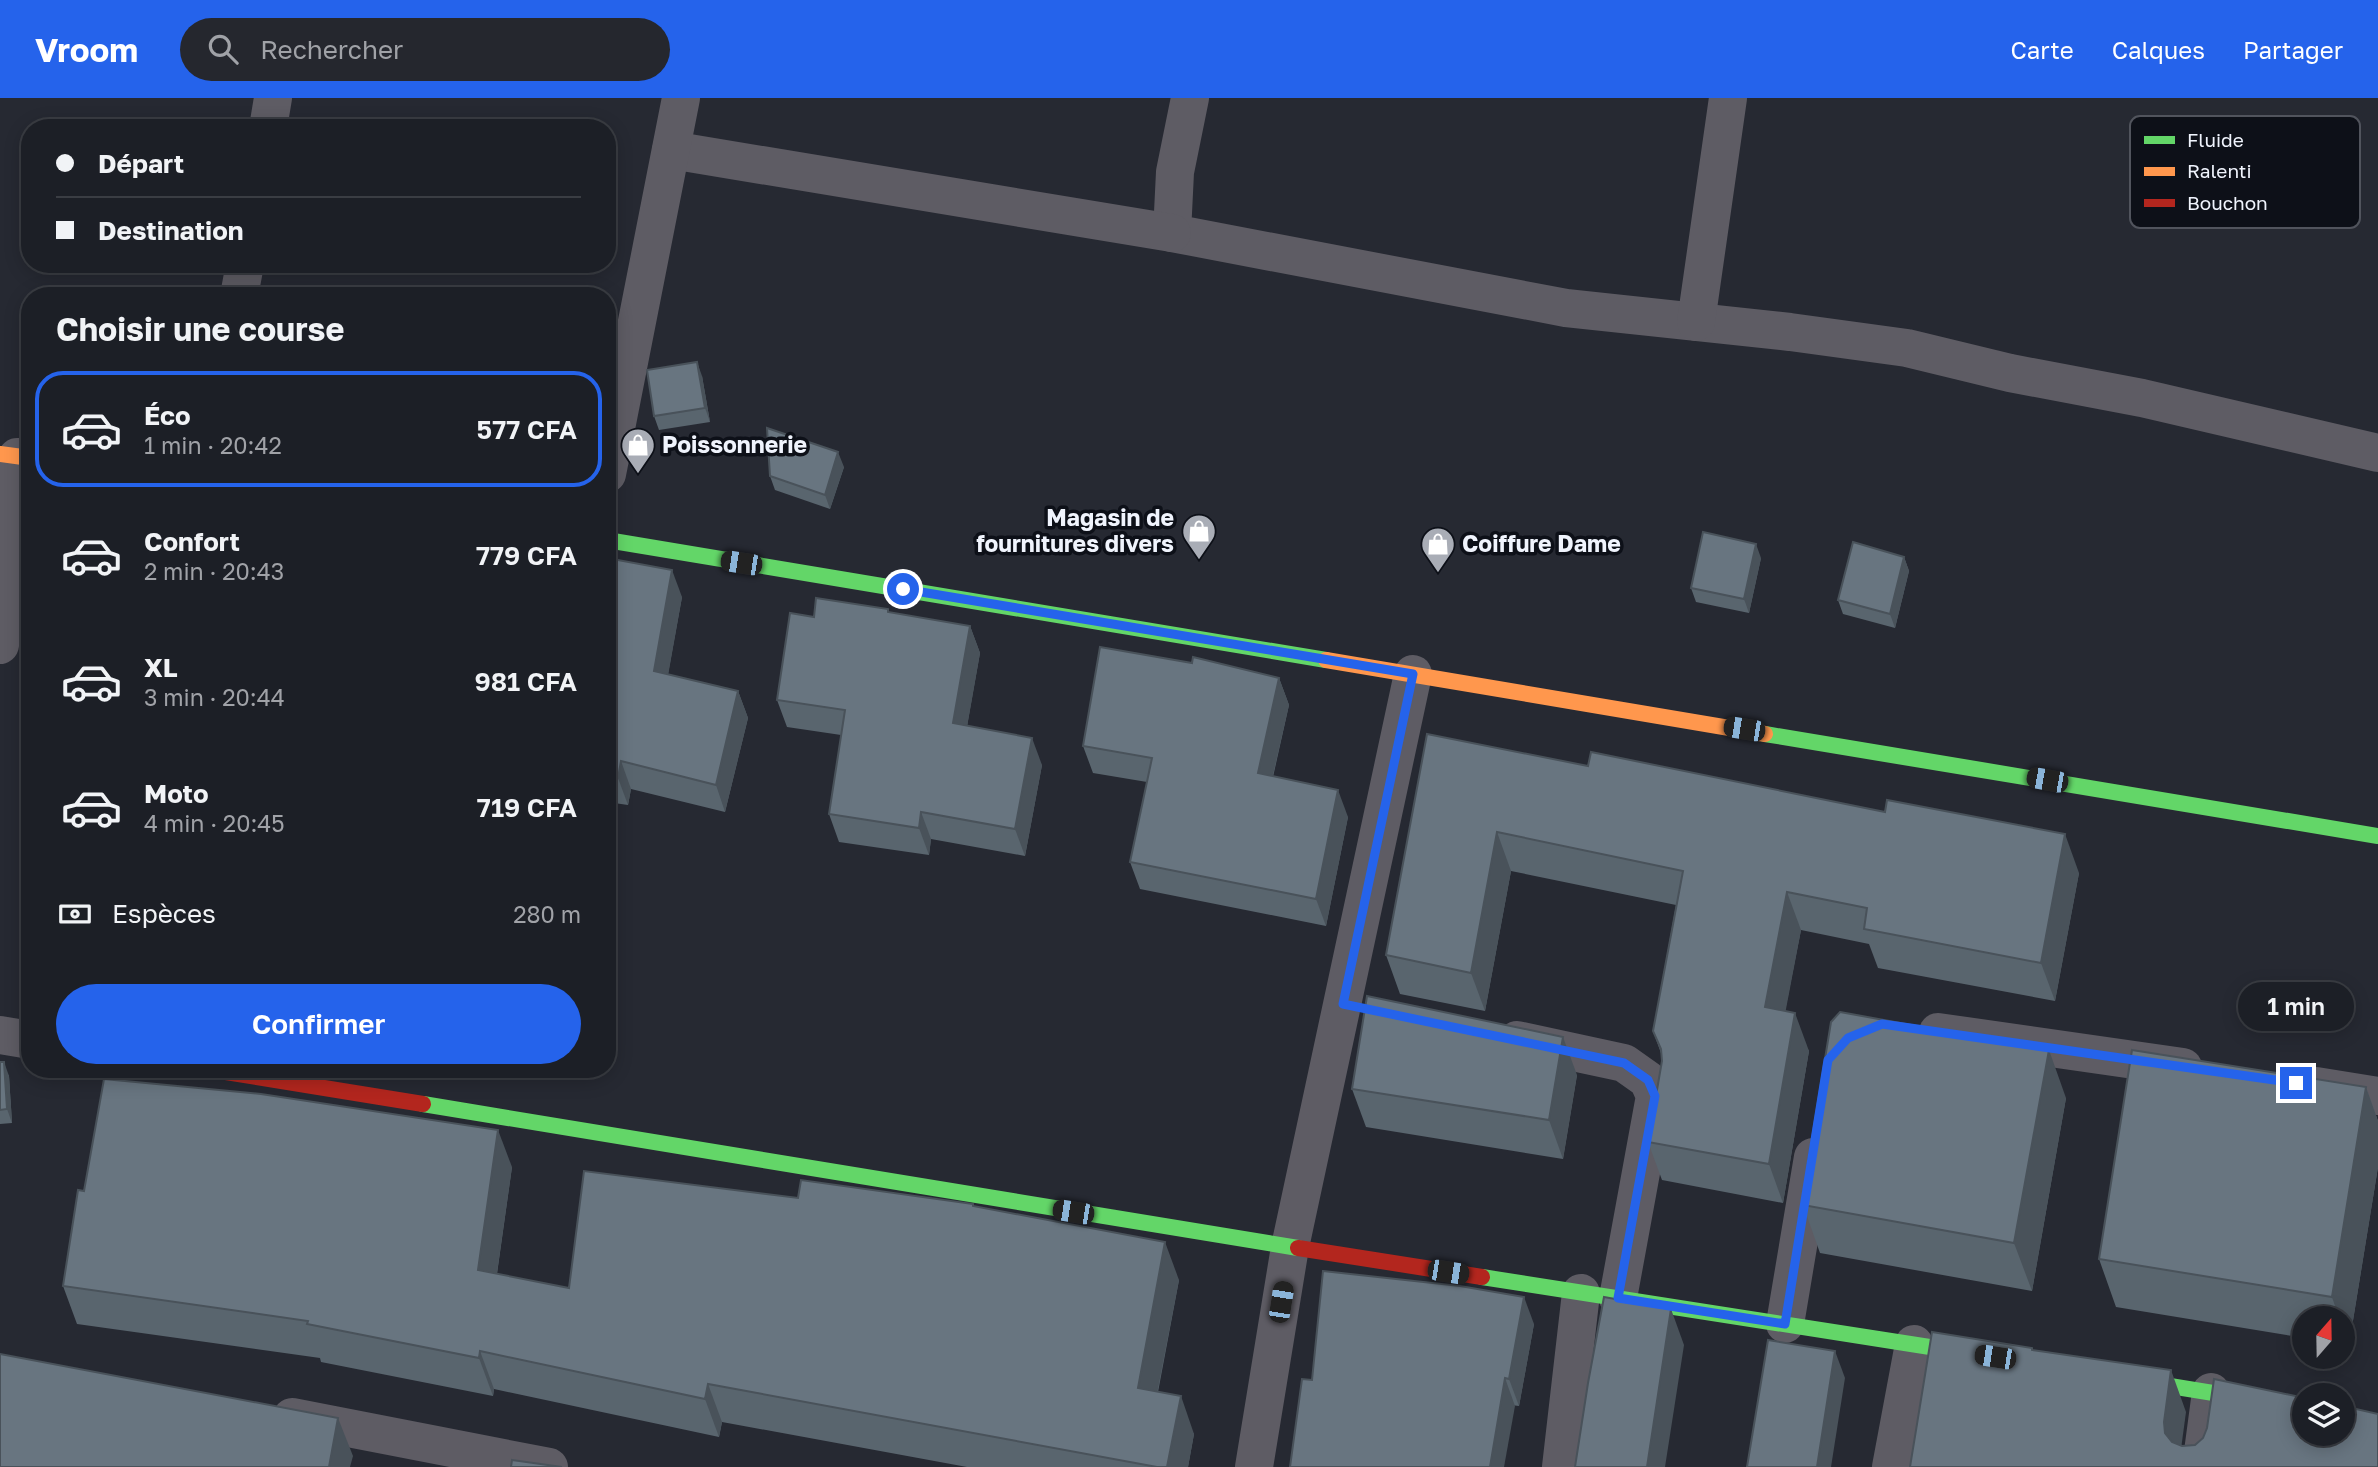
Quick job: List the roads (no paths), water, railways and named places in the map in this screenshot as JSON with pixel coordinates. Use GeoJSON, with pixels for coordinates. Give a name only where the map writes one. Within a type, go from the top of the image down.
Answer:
{"type":"FeatureCollection","features":[{"type":"Feature","properties":{"kind":"street"},"geometry":{"type":"LineString","coordinates":[[270,119],[274,98]]}},
{"type":"Feature","properties":{"kind":"street"},"geometry":{"type":"LineString","coordinates":[[616,428],[681,98]]}},
{"type":"Feature","properties":{"kind":"street"},"geometry":{"type":"LineString","coordinates":[[1172,233],[1175,172],[1190,98]]}},
{"type":"Feature","properties":{"kind":"street"},"geometry":{"type":"LineString","coordinates":[[1696,322],[1728,98]]}},
{"type":"Feature","properties":{"kind":"street"},"geometry":{"type":"LineString","coordinates":[[671,150],[1172,233],[1566,308],[1907,348],[2010,373],[2142,398],[2378,453]]}},
{"type":"Feature","properties":{"kind":"street"},"geometry":{"type":"LineString","coordinates":[[0,645],[16,456]]}},
{"type":"Feature","properties":{"kind":"street"},"geometry":{"type":"LineString","coordinates":[[616,541],[2378,836]]}},
{"type":"Feature","properties":{"kind":"street"},"geometry":{"type":"LineString","coordinates":[[1254,1467],[1290,1247],[1357,1007],[1413,674]]}},
{"type":"Feature","properties":{"kind":"street"},"geometry":{"type":"LineString","coordinates":[[1910,1028],[2213,1071]]}},
{"type":"Feature","properties":{"kind":"street"},"geometry":{"type":"LineString","coordinates":[[1477,1032],[1624,1063],[1648,1080],[1655,1096],[1599,1295],[1561,1467]]}},
{"type":"Feature","properties":{"kind":"street"},"geometry":{"type":"LineString","coordinates":[[0,1035],[21,1038]]}},
{"type":"Feature","properties":{"kind":"street"},"geometry":{"type":"LineString","coordinates":[[262,1078],[1290,1247],[1995,1357]]}},
{"type":"Feature","properties":{"kind":"street"},"geometry":{"type":"LineString","coordinates":[[2282,1082],[2378,1096]]}},
{"type":"Feature","properties":{"kind":"street"},"geometry":{"type":"LineString","coordinates":[[1785,1324],[1818,1126]]}},
{"type":"Feature","properties":{"kind":"street"},"geometry":{"type":"LineString","coordinates":[[1891,1467],[1914,1344]]}},
{"type":"Feature","properties":{"kind":"street"},"geometry":{"type":"LineString","coordinates":[[2116,1377],[2292,1406]]}},
{"type":"Feature","properties":{"kind":"street"},"geometry":{"type":"LineString","coordinates":[[2202,1467],[2211,1392]]}},
{"type":"Feature","properties":{"kind":"street"},"geometry":{"type":"LineString","coordinates":[[262,1410],[550,1467]]}},
{"type":"Feature","properties":{"kind":"place","name":"Poissonnerie"},"geometry":{"type":"Point","coordinates":[638,475]}},
{"type":"Feature","properties":{"kind":"place","name":"Magasin de fournitures divers"},"geometry":{"type":"Point","coordinates":[1199,561]}},
{"type":"Feature","properties":{"kind":"place","name":"Coiffure Dame"},"geometry":{"type":"Point","coordinates":[1438,574]}}]}
